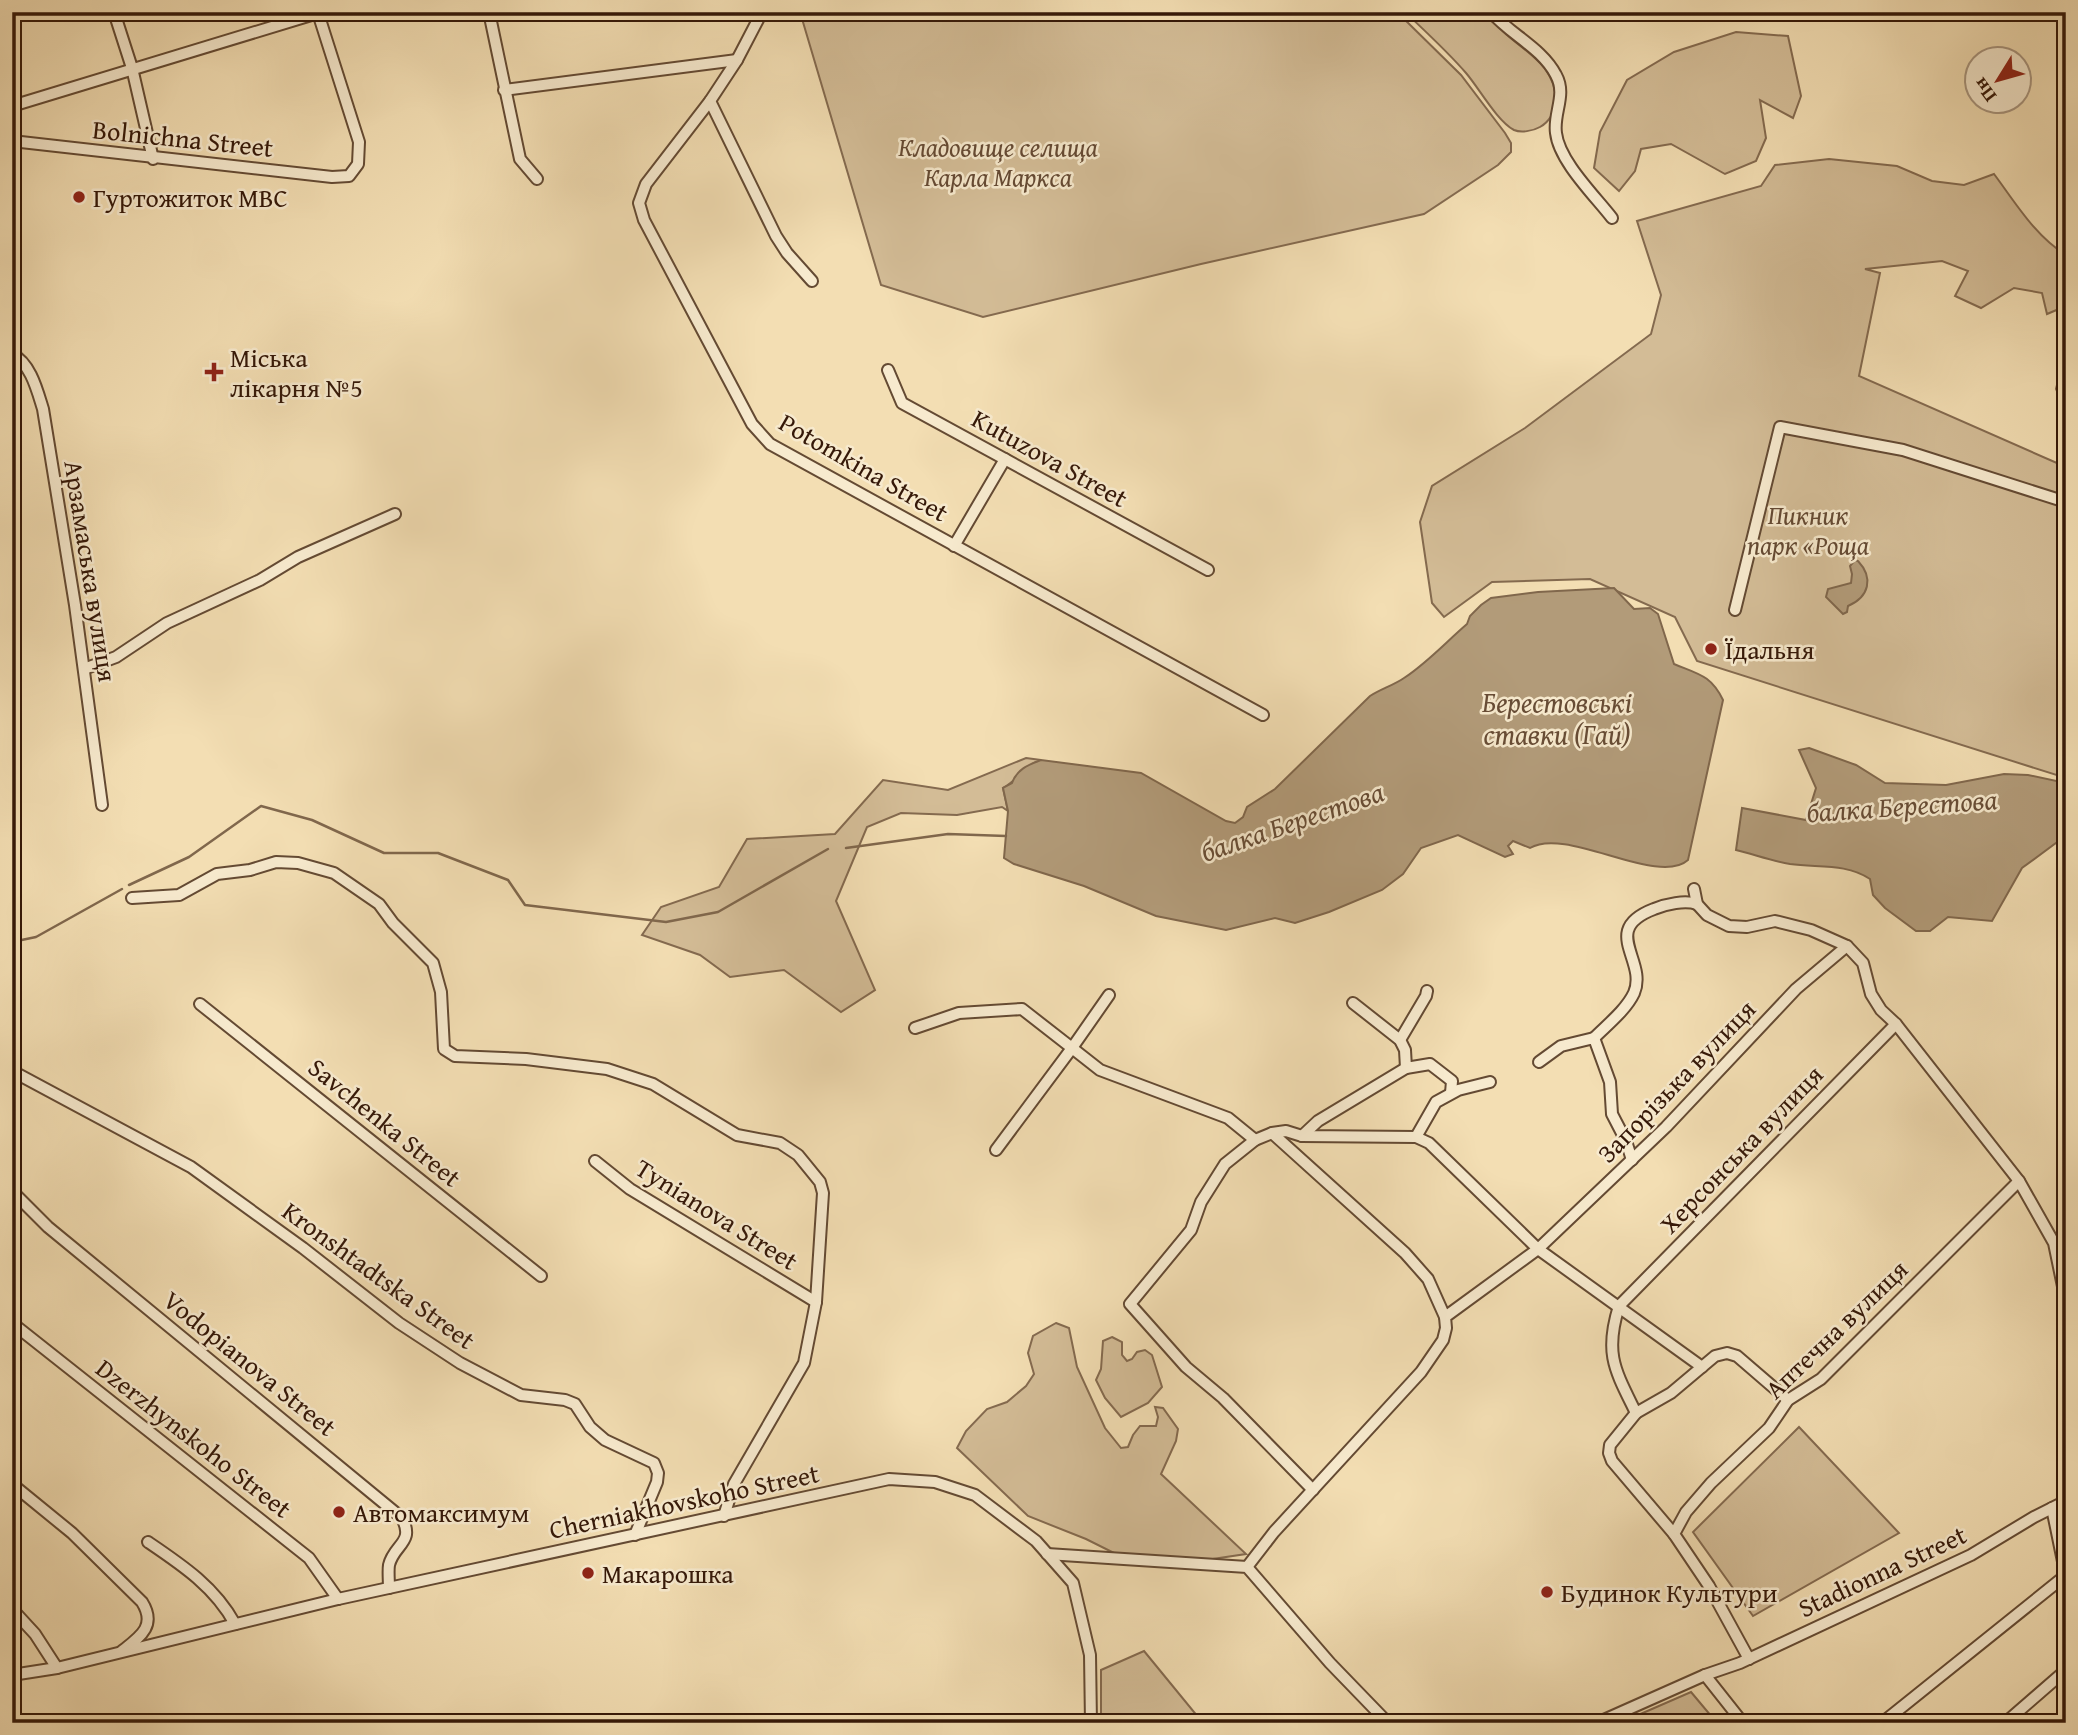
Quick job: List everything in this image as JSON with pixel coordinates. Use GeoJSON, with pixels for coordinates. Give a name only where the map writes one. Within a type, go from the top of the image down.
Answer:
{"type":"FeatureCollection","features":[{"type":"Feature","properties":{"kind":"street"},"geometry":{"type":"LineString","coordinates":[[114,12],[132,68],[153,159]]}},
{"type":"Feature","properties":{"kind":"street"},"geometry":{"type":"LineString","coordinates":[[489,12],[520,159],[537,179]]}},
{"type":"Feature","properties":{"kind":"street","name":"Potomkina Street"},"geometry":{"type":"LineString","coordinates":[[762,12],[737,60],[646,184],[639,203],[644,220],[752,424],[770,444],[1263,715]]}},
{"type":"Feature","properties":{"kind":"street"},"geometry":{"type":"LineString","coordinates":[[1491,12],[1511,33],[1541,54],[1554,72],[1561,87],[1555,132],[1560,148],[1612,218]]}},
{"type":"Feature","properties":{"kind":"street","name":"Bolnichna Street"},"geometry":{"type":"LineString","coordinates":[[12,141],[153,159],[332,177],[349,176],[358,164],[359,142],[318,13],[132,68]]}},
{"type":"Feature","properties":{"kind":"street"},"geometry":{"type":"LineString","coordinates":[[504,90],[737,60]]}},
{"type":"Feature","properties":{"kind":"street"},"geometry":{"type":"LineString","coordinates":[[12,106],[132,68]]}},
{"type":"Feature","properties":{"kind":"street"},"geometry":{"type":"LineString","coordinates":[[709,101],[776,236],[787,254],[812,281]]}},
{"type":"Feature","properties":{"kind":"street","name":"Арзамаська вулиця"},"geometry":{"type":"LineString","coordinates":[[12,354],[17,356],[34,380],[43,409],[84,669],[102,804]]}},
{"type":"Feature","properties":{"kind":"street","name":"Kutuzova Street"},"geometry":{"type":"LineString","coordinates":[[888,370],[902,403],[1208,570]]}},
{"type":"Feature","properties":{"kind":"street"},"geometry":{"type":"LineString","coordinates":[[1735,610],[1780,427],[1903,450],[2066,502]]}},
{"type":"Feature","properties":{"kind":"street"},"geometry":{"type":"LineString","coordinates":[[954,546],[1005,459]]}},
{"type":"Feature","properties":{"kind":"street"},"geometry":{"type":"LineString","coordinates":[[84,669],[116,657],[167,623],[260,580],[298,557],[395,514]]}},
{"type":"Feature","properties":{"kind":"street"},"geometry":{"type":"LineString","coordinates":[[132,898],[179,895],[217,874],[250,870],[276,862],[298,863],[334,873],[356,891],[379,904],[433,963],[440,992],[444,1049],[455,1056],[526,1059],[607,1069],[653,1084],[737,1135],[780,1143],[799,1155],[820,1182],[823,1193],[816,1303],[804,1363],[734,1484],[724,1516]]}},
{"type":"Feature","properties":{"kind":"street"},"geometry":{"type":"LineString","coordinates":[[1694,888],[1697,905]]}},
{"type":"Feature","properties":{"kind":"street"},"geometry":{"type":"LineString","coordinates":[[1539,1062],[1561,1046],[1594,1038],[1628,1004],[1636,990],[1628,928],[1638,915],[1662,906],[1690,902],[1707,915],[1729,926],[1775,921],[1811,930],[1847,946],[1863,963],[1871,993],[1881,1010],[1896,1024],[2019,1181],[2054,1243],[2066,1301]]}},
{"type":"Feature","properties":{"kind":"street","name":"Запорізька вулиця"},"geometry":{"type":"LineString","coordinates":[[1445,1317],[1538,1249],[1632,1160],[1796,989],[1847,946]]}},
{"type":"Feature","properties":{"kind":"street"},"geometry":{"type":"LineString","coordinates":[[1400,1041],[1427,991]]}},
{"type":"Feature","properties":{"kind":"street"},"geometry":{"type":"LineString","coordinates":[[996,1150],[1109,995]]}},
{"type":"Feature","properties":{"kind":"street"},"geometry":{"type":"LineString","coordinates":[[1353,1003],[1400,1041],[1405,1050],[1406,1068]]}},
{"type":"Feature","properties":{"kind":"street","name":"Savchenka Street"},"geometry":{"type":"LineString","coordinates":[[200,1004],[541,1276]]}},
{"type":"Feature","properties":{"kind":"street"},"geometry":{"type":"LineString","coordinates":[[915,1028],[959,1013],[1022,1009],[1100,1070],[1228,1118],[1255,1140]]}},
{"type":"Feature","properties":{"kind":"street","name":"Херсонська вулиця"},"geometry":{"type":"LineString","coordinates":[[1619,1306],[1896,1024]]}},
{"type":"Feature","properties":{"kind":"street"},"geometry":{"type":"LineString","coordinates":[[1594,1038],[1610,1082],[1612,1114],[1632,1160]]}},
{"type":"Feature","properties":{"kind":"street"},"geometry":{"type":"LineString","coordinates":[[1301,1136],[1318,1121],[1406,1068],[1430,1064],[1452,1081],[1451,1093]]}},
{"type":"Feature","properties":{"kind":"street","name":"Kronshtadtska Street"},"geometry":{"type":"LineString","coordinates":[[14,1076],[191,1167],[303,1248],[399,1323],[460,1363],[522,1395],[565,1400],[575,1404],[590,1427],[605,1440],[654,1463],[658,1473],[657,1482],[635,1535]]}},
{"type":"Feature","properties":{"kind":"street"},"geometry":{"type":"LineString","coordinates":[[1416,1137],[1436,1102],[1451,1093],[1490,1082]]}},
{"type":"Feature","properties":{"kind":"street"},"geometry":{"type":"LineString","coordinates":[[1313,1490],[1243,1417],[1186,1367],[1130,1304],[1191,1230],[1201,1202],[1225,1164],[1255,1140],[1272,1133],[1286,1130],[1301,1136],[1416,1137],[1429,1143],[1538,1249],[1702,1367]]}},
{"type":"Feature","properties":{"kind":"street"},"geometry":{"type":"LineString","coordinates":[[1247,1567],[1274,1532],[1421,1372],[1443,1340],[1446,1328],[1445,1317],[1428,1279],[1405,1253],[1272,1133]]}},
{"type":"Feature","properties":{"kind":"street","name":"Tynianova Street"},"geometry":{"type":"LineString","coordinates":[[595,1161],[630,1189],[816,1303]]}},
{"type":"Feature","properties":{"kind":"street","name":"Аптечна вулиця"},"geometry":{"type":"LineString","coordinates":[[1674,1534],[1686,1512],[1711,1483],[1769,1429],[1788,1400],[1821,1378],[2019,1181]]}},
{"type":"Feature","properties":{"kind":"street","name":"Vodopianova Street"},"geometry":{"type":"LineString","coordinates":[[12,1191],[48,1227],[402,1518],[407,1528],[405,1538],[389,1564],[390,1588]]}},
{"type":"Feature","properties":{"kind":"street"},"geometry":{"type":"LineString","coordinates":[[1619,1306],[1611,1343],[1614,1368],[1636,1413]]}},
{"type":"Feature","properties":{"kind":"street","name":"Dzerzhynskoho Street"},"geometry":{"type":"LineString","coordinates":[[12,1323],[309,1558],[338,1599]]}},
{"type":"Feature","properties":{"kind":"street"},"geometry":{"type":"LineString","coordinates":[[1749,1659],[1709,1586],[1674,1534],[1612,1461],[1610,1446],[1636,1413],[1671,1393],[1715,1356],[1727,1353],[1737,1356],[1788,1400]]}},
{"type":"Feature","properties":{"kind":"street","name":"Cherniakhovskoho Street"},"geometry":{"type":"LineString","coordinates":[[12,1675],[57,1668],[338,1599],[889,1479],[935,1482],[975,1495],[1035,1541],[1073,1583],[1090,1656],[1091,1723]]}},
{"type":"Feature","properties":{"kind":"street"},"geometry":{"type":"LineString","coordinates":[[12,1483],[72,1533],[142,1602],[148,1612],[148,1622],[143,1632],[120,1653]]}},
{"type":"Feature","properties":{"kind":"street","name":"Stadionna Street"},"geometry":{"type":"LineString","coordinates":[[1597,1723],[1705,1675],[1749,1659],[1971,1555],[2066,1501]]}},
{"type":"Feature","properties":{"kind":"street"},"geometry":{"type":"LineString","coordinates":[[1882,1723],[2066,1576],[2052,1508]]}},
{"type":"Feature","properties":{"kind":"street"},"geometry":{"type":"LineString","coordinates":[[148,1542],[185,1568],[223,1602],[235,1624]]}},
{"type":"Feature","properties":{"kind":"street"},"geometry":{"type":"LineString","coordinates":[[1047,1554],[1247,1567],[1330,1662],[1388,1723]]}},
{"type":"Feature","properties":{"kind":"street"},"geometry":{"type":"LineString","coordinates":[[12,1609],[35,1634],[57,1668]]}},
{"type":"Feature","properties":{"kind":"street"},"geometry":{"type":"LineString","coordinates":[[2005,1723],[2066,1670]]}},
{"type":"Feature","properties":{"kind":"street"},"geometry":{"type":"LineString","coordinates":[[1705,1675],[1743,1723]]}},
{"type":"Feature","properties":{"kind":"green space","name":"Кладовище селища Карла Маркса"},"geometry":{"type":"Polygon","coordinates":[[[800,12],[1397,12],[1461,75],[1505,133],[1511,143],[1511,152],[1498,165],[1424,214],[983,317],[881,285],[800,12]]]}},
{"type":"Feature","properties":{"kind":"green space"},"geometry":{"type":"Polygon","coordinates":[[[1405,12],[1485,12],[1546,70],[1555,89],[1556,101],[1549,119],[1534,130],[1517,131],[1508,126],[1459,65],[1405,12]]]}},
{"type":"Feature","properties":{"kind":"green space"},"geometry":{"type":"Polygon","coordinates":[[[1736,32],[1788,36],[1801,96],[1793,118],[1760,100],[1766,138],[1756,161],[1725,174],[1671,144],[1641,149],[1635,171],[1619,191],[1594,168],[1600,132],[1627,80],[1674,52],[1736,32]]]}},
{"type":"Feature","properties":{"kind":"green space","name":"Пикник парк «Роща"},"geometry":{"type":"Polygon","coordinates":[[[1829,159],[1897,166],[1932,181],[1964,185],[1994,174],[2035,228],[2066,255],[2066,306],[2047,314],[2042,293],[2014,288],[1981,308],[1955,296],[1968,271],[1942,261],[1865,269],[1880,273],[1859,376],[2066,467],[2066,778],[1697,661],[1675,617],[1590,579],[1492,582],[1444,617],[1432,603],[1420,522],[1432,486],[1525,428],[1651,334],[1661,295],[1637,221],[1761,186],[1775,165],[1829,159]]]}},
{"type":"Feature","properties":{"kind":"green space"},"geometry":{"type":"Polygon","coordinates":[[[2066,349],[2066,412],[2056,389],[2066,349]]]}},
{"type":"Feature","properties":{"kind":"green space"},"geometry":{"type":"Polygon","coordinates":[[[1026,758],[1041,760],[1029,766],[1003,788],[1008,811],[1002,807],[957,815],[901,813],[867,827],[836,901],[875,990],[841,1012],[784,970],[730,977],[700,955],[642,935],[661,907],[719,887],[747,839],[835,834],[883,780],[948,790],[1026,758]]]}},
{"type":"Feature","properties":{"kind":"green space"},"geometry":{"type":"Polygon","coordinates":[[[1056,1323],[1069,1328],[1077,1367],[1105,1428],[1121,1448],[1128,1447],[1140,1426],[1156,1426],[1158,1417],[1155,1407],[1163,1408],[1178,1429],[1176,1441],[1161,1474],[1246,1554],[1179,1564],[1124,1558],[1086,1539],[1028,1516],[957,1448],[966,1431],[987,1409],[1007,1402],[1026,1386],[1034,1374],[1028,1353],[1033,1336],[1056,1323]]]}},
{"type":"Feature","properties":{"kind":"green space"},"geometry":{"type":"Polygon","coordinates":[[[1112,1337],[1122,1342],[1122,1355],[1127,1361],[1137,1352],[1145,1350],[1152,1355],[1162,1387],[1148,1403],[1121,1417],[1105,1398],[1096,1380],[1101,1369],[1103,1341],[1112,1337]]]}},
{"type":"Feature","properties":{"kind":"green space"},"geometry":{"type":"Polygon","coordinates":[[[1799,1427],[1899,1533],[1753,1616],[1693,1532],[1799,1427]]]}},
{"type":"Feature","properties":{"kind":"green space"},"geometry":{"type":"Polygon","coordinates":[[[1144,1651],[1203,1723],[1101,1723],[1101,1670],[1144,1651]]]}},
{"type":"Feature","properties":{"kind":"green space"},"geometry":{"type":"Polygon","coordinates":[[[1691,1692],[1717,1723],[1621,1723],[1629,1719],[1691,1692]]]}},
{"type":"Feature","properties":{"kind":"water"},"geometry":{"type":"Polygon","coordinates":[[[1855,560],[1863,567],[1867,586],[1861,598],[1848,606],[1847,612],[1843,614],[1826,597],[1828,589],[1851,583],[1850,566],[1855,560]]]}},
{"type":"Feature","properties":{"kind":"water","name":"Берестовські ставки (Гай)"},"geometry":{"type":"Polygon","coordinates":[[[1614,588],[1634,609],[1650,608],[1658,614],[1674,664],[1709,680],[1723,700],[1688,860],[1674,866],[1656,866],[1566,844],[1546,843],[1530,848],[1513,841],[1508,846],[1513,854],[1505,857],[1458,835],[1421,848],[1403,874],[1382,890],[1329,912],[1295,923],[1275,918],[1226,930],[1156,916],[1084,886],[1014,864],[1004,858],[1008,811],[1003,788],[1012,783],[1020,771],[1041,760],[1141,773],[1226,821],[1235,823],[1243,817],[1247,807],[1275,789],[1370,696],[1421,666],[1491,598],[1538,592],[1614,588]]]}},
{"type":"Feature","properties":{"kind":"water"},"geometry":{"type":"Polygon","coordinates":[[[1809,748],[1856,765],[1885,783],[1946,785],[2004,774],[2028,775],[2066,783],[2066,841],[2056,843],[2022,868],[1992,921],[1948,917],[1930,931],[1916,931],[1885,908],[1873,895],[1870,879],[1861,874],[1842,868],[1783,863],[1736,850],[1742,808],[1806,820],[1816,788],[1799,750],[1809,748]]]}},
{"type":"Feature","properties":{"kind":"waterway","name":"балка Берестова"},"geometry":{"type":"LineString","coordinates":[[129,885],[189,857],[261,806],[312,820],[384,853],[438,853],[508,880],[525,905],[666,922],[718,912],[828,849]]}},
{"type":"Feature","properties":{"kind":"waterway","name":"балка Берестова"},"geometry":{"type":"LineString","coordinates":[[846,848],[948,834],[1006,836]]}},
{"type":"Feature","properties":{"kind":"waterway","name":"балка Берестова"},"geometry":{"type":"LineString","coordinates":[[12,942],[36,937],[122,889]]}},
{"type":"Feature","properties":{"kind":"place","name":"Гуртожиток МВС"},"geometry":{"type":"Point","coordinates":[79,197]}},
{"type":"Feature","properties":{"kind":"place","name":"Міська лікарня №5"},"geometry":{"type":"Point","coordinates":[214,372]}},
{"type":"Feature","properties":{"kind":"place","name":"Їдальня"},"geometry":{"type":"Point","coordinates":[1711,649]}},
{"type":"Feature","properties":{"kind":"place","name":"Автомаксимум"},"geometry":{"type":"Point","coordinates":[339,1512]}},
{"type":"Feature","properties":{"kind":"place","name":"Макарошка"},"geometry":{"type":"Point","coordinates":[588,1573]}},
{"type":"Feature","properties":{"kind":"place","name":"Будинок Культури"},"geometry":{"type":"Point","coordinates":[1547,1592]}}]}
